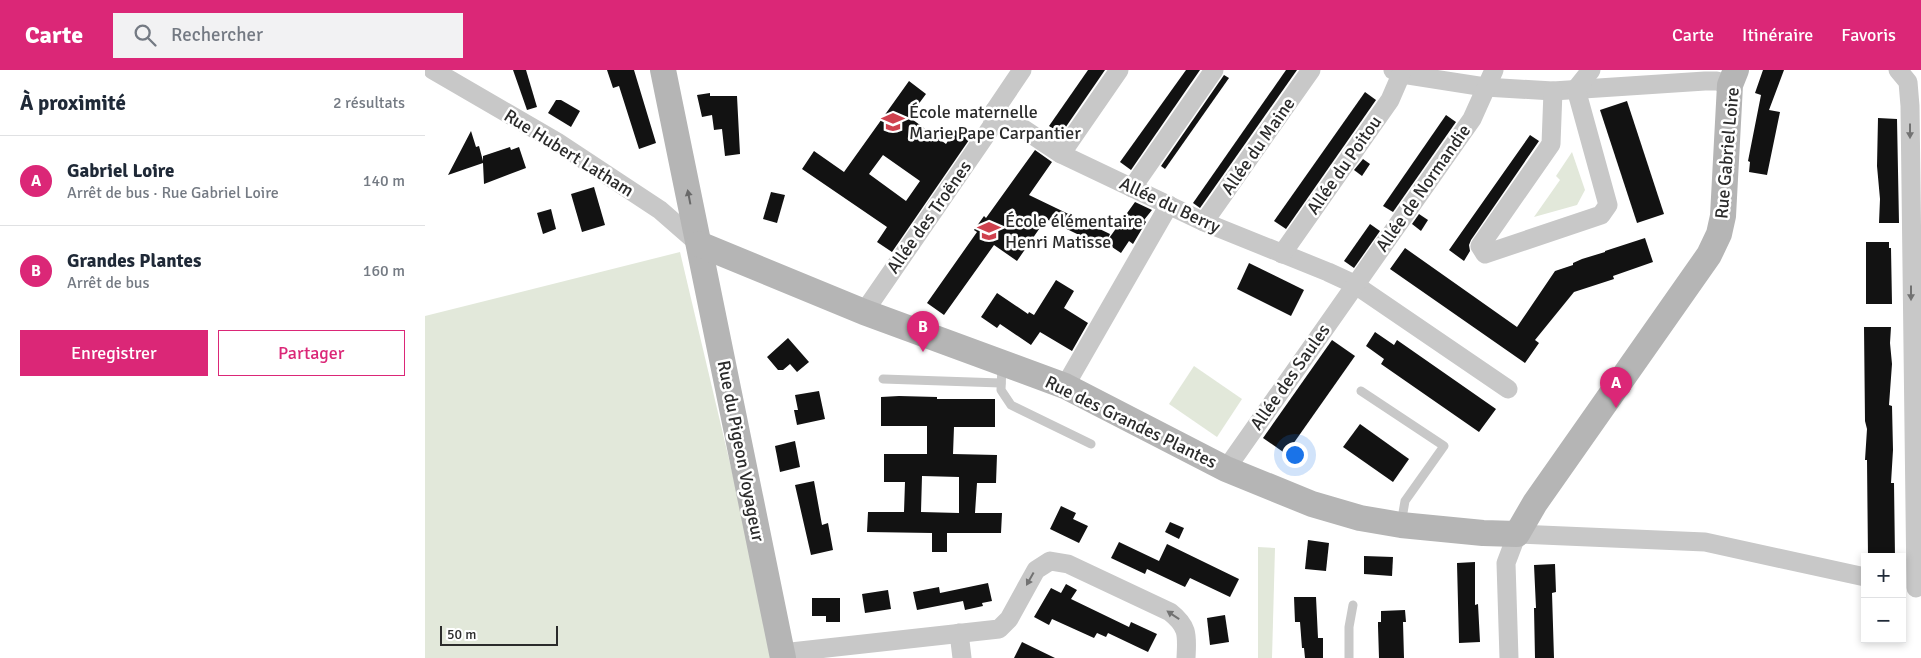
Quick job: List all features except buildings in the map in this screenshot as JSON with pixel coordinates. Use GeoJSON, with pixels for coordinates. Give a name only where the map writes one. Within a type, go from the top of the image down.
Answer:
{"type":"FeatureCollection","features":[{"type":"Feature","properties":{"kind":"street","name":"Rue Hubert Latham"},"geometry":{"type":"LineString","coordinates":[[433,70],[557,142],[661,210],[699,244]]}},
{"type":"Feature","properties":{"kind":"street","name":"Rue du Pigeon Voyageur"},"geometry":{"type":"LineString","coordinates":[[663,70],[782,656]]}},
{"type":"Feature","properties":{"kind":"street","name":"Allée des Troënes"},"geometry":{"type":"LineString","coordinates":[[864,312],[992,126],[995,110],[1022,70]]}},
{"type":"Feature","properties":{"kind":"street"},"geometry":{"type":"LineString","coordinates":[[1061,154],[1119,70]]}},
{"type":"Feature","properties":{"kind":"street"},"geometry":{"type":"LineString","coordinates":[[1132,188],[1214,70]]}},
{"type":"Feature","properties":{"kind":"street","name":"Allée du Maine"},"geometry":{"type":"LineString","coordinates":[[1204,222],[1311,70]]}},
{"type":"Feature","properties":{"kind":"street","name":"Allée de Normandie"},"geometry":{"type":"LineString","coordinates":[[1354,284],[1472,118],[1494,70]]}},
{"type":"Feature","properties":{"kind":"street"},"geometry":{"type":"LineString","coordinates":[[1577,89],[1591,70]]}},
{"type":"Feature","properties":{"kind":"street"},"geometry":{"type":"LineString","coordinates":[[1399,71],[1485,87],[1553,91],[1717,81],[1733,77]]}},
{"type":"Feature","properties":{"kind":"street","name":"Allée du Poitou"},"geometry":{"type":"LineString","coordinates":[[1282,254],[1390,100],[1399,71]]}},
{"type":"Feature","properties":{"kind":"street","name":"Rue Gabriel Loire"},"geometry":{"type":"LineString","coordinates":[[1517,534],[1535,503],[1701,267],[1719,234],[1723,216],[1733,77]]}},
{"type":"Feature","properties":{"kind":"street"},"geometry":{"type":"LineString","coordinates":[[1909,78],[1916,316],[1918,472],[1913,588]]}},
{"type":"Feature","properties":{"kind":"street"},"geometry":{"type":"LineString","coordinates":[[1553,91],[1551,144],[1480,246],[1485,254],[1601,214],[1608,205],[1577,89]]}},
{"type":"Feature","properties":{"kind":"street","name":"Allée du Berry"},"geometry":{"type":"LineString","coordinates":[[995,110],[1061,154],[1204,222],[1354,284],[1508,388]]}},
{"type":"Feature","properties":{"kind":"street"},"geometry":{"type":"LineString","coordinates":[[1065,386],[1169,205]]}},
{"type":"Feature","properties":{"kind":"street","name":"Rue des Grandes Plantes"},"geometry":{"type":"LineString","coordinates":[[699,244],[864,312],[1002,373],[1065,386],[1226,469],[1312,504],[1360,518],[1401,525],[1483,533],[1517,534]]}},
{"type":"Feature","properties":{"kind":"street","name":"Allée des Saules"},"geometry":{"type":"LineString","coordinates":[[1226,469],[1354,284]]}},
{"type":"Feature","properties":{"kind":"street"},"geometry":{"type":"LineString","coordinates":[[1509,658],[1506,562],[1517,534],[1705,542],[1861,576]]}},
{"type":"Feature","properties":{"kind":"street"},"geometry":{"type":"LineString","coordinates":[[782,656],[999,629],[1009,619],[1036,570],[1050,561],[1068,564],[1170,612],[1182,622],[1187,635],[1186,658]]}},
{"type":"Feature","properties":{"kind":"street"},"geometry":{"type":"LineString","coordinates":[[959,633],[962,658]]}},
{"type":"Feature","properties":{"kind":"lane"},"geometry":{"type":"LineString","coordinates":[[883,379],[1002,373],[1001,390],[1011,404],[1091,444]]}},
{"type":"Feature","properties":{"kind":"lane"},"geometry":{"type":"LineString","coordinates":[[1361,391],[1444,446],[1405,501],[1401,525]]}},
{"type":"Feature","properties":{"kind":"lane"},"geometry":{"type":"LineString","coordinates":[[1349,658],[1349,627],[1353,605]]}},
{"type":"Feature","properties":{"kind":"shaded area"},"geometry":{"type":"Polygon","coordinates":[[[1572,152],[1585,190],[1577,205],[1534,217],[1560,180],[1556,176],[1572,152]]]}},
{"type":"Feature","properties":{"kind":"shaded area"},"geometry":{"type":"Polygon","coordinates":[[[680,252],[776,658],[425,658],[425,316],[680,252]]]}},
{"type":"Feature","properties":{"kind":"shaded area"},"geometry":{"type":"Polygon","coordinates":[[[1194,366],[1242,399],[1217,437],[1169,404],[1194,366]]]}},
{"type":"Feature","properties":{"kind":"shaded area"},"geometry":{"type":"Polygon","coordinates":[[[1258,547],[1275,548],[1272,658],[1258,658],[1258,547]]]}},
{"type":"Feature","properties":{"kind":"place","name":"École maternelle Marie Pape Carpantier"},"geometry":{"type":"Point","coordinates":[893,122]}},
{"type":"Feature","properties":{"kind":"place","name":"École élémentaire Henri Matisse"},"geometry":{"type":"Point","coordinates":[989,231]}},
{"type":"Feature","properties":{"kind":"place","name":"Grandes Plantes"},"geometry":{"type":"Point","coordinates":[923,352]}},
{"type":"Feature","properties":{"kind":"place","name":"Gabriel Loire"},"geometry":{"type":"Point","coordinates":[1616,408]}}]}
